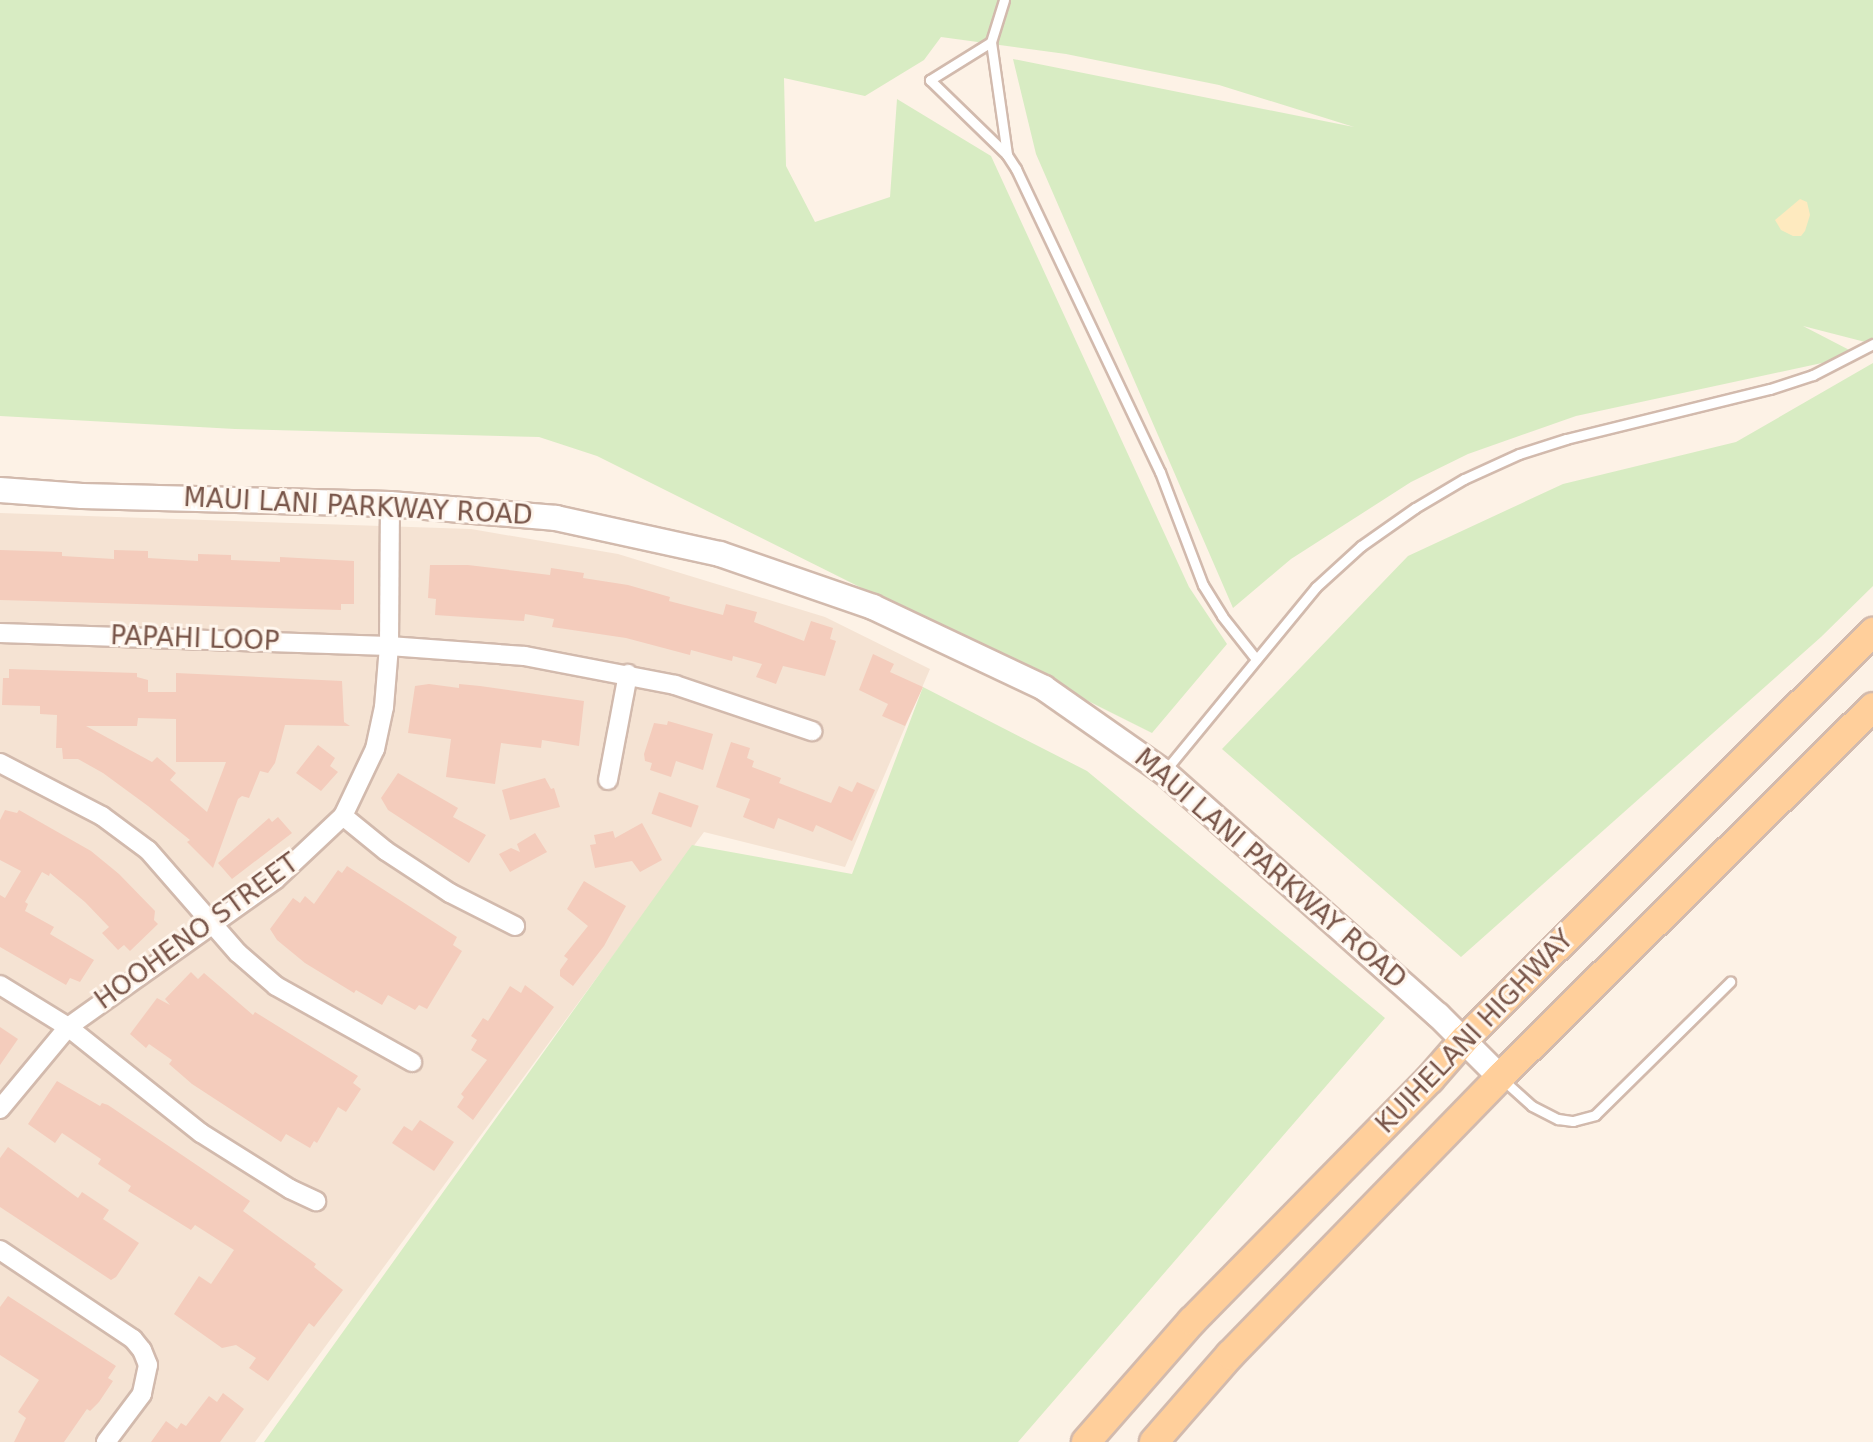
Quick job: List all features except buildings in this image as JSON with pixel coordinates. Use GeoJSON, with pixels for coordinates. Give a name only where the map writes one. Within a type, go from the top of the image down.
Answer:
{"type":"FeatureCollection","features":[{"type":"Feature","properties":{"kind":"main road","name":"MAUI LANI PARKWAY ROAD"},"geometry":{"type":"LineString","coordinates":[[0,490],[82,496],[390,504],[514,513],[630,533],[720,554],[859,602],[1044,688],[1164,772],[1464,1040],[1500,1077]]}},
{"type":"Feature","properties":{"kind":"main road","name":"KUIHELANI HIGHWAY"},"geometry":{"type":"LineString","coordinates":[[1086,1442],[1192,1321],[1430,1079],[1464,1040],[1873,632]]}},
{"type":"Feature","properties":{"kind":"main road","name":"KUIHELANI HIGHWAY"},"geometry":{"type":"LineString","coordinates":[[1154,1442],[1230,1355],[1500,1077],[1873,707]]}},
{"type":"Feature","properties":{"kind":"street","name":"HOOHENO STREET"},"geometry":{"type":"LineString","coordinates":[[0,1109],[68,1027],[275,880],[343,816],[375,749],[384,707],[389,646],[390,504]]}},
{"type":"Feature","properties":{"kind":"street","name":"PAPAHI LOOP"},"geometry":{"type":"LineString","coordinates":[[0,633],[389,646],[525,656],[628,674],[737,703],[812,731]]}},
{"type":"Feature","properties":{"kind":"street"},"geometry":{"type":"LineString","coordinates":[[608,780],[628,674]]}},
{"type":"Feature","properties":{"kind":"street"},"geometry":{"type":"LineString","coordinates":[[0,763],[102,816],[148,850],[211,924],[276,986],[412,1062]]}},
{"type":"Feature","properties":{"kind":"street"},"geometry":{"type":"LineString","coordinates":[[343,816],[386,851],[450,893],[515,926]]}},
{"type":"Feature","properties":{"kind":"street"},"geometry":{"type":"LineString","coordinates":[[0,985],[68,1027],[201,1133],[290,1189],[316,1201]]}},
{"type":"Feature","properties":{"kind":"street"},"geometry":{"type":"LineString","coordinates":[[0,1250],[133,1339],[142,1350],[148,1365],[142,1394],[106,1442]]}},
{"type":"Feature","properties":{"kind":"lane"},"geometry":{"type":"LineString","coordinates":[[1004,0],[991,42],[1007,155],[1160,472],[1203,585],[1222,616],[1256,659]]}},
{"type":"Feature","properties":{"kind":"lane"},"geometry":{"type":"LineString","coordinates":[[991,42],[930,80],[1007,155]]}},
{"type":"Feature","properties":{"kind":"lane"},"geometry":{"type":"LineString","coordinates":[[1164,772],[1316,587],[1361,546],[1464,479],[1566,439],[1770,389],[1813,375],[1873,344]]}},
{"type":"Feature","properties":{"kind":"lane"},"geometry":{"type":"LineString","coordinates":[[1500,1077],[1532,1106],[1558,1119],[1573,1121],[1595,1115],[1730,982]]}},
{"type":"Feature","properties":{"kind":"shaded area"},"geometry":{"type":"Polygon","coordinates":[[[0,513],[471,529],[618,554],[825,617],[930,669],[845,867],[704,832],[255,1442],[0,1442],[0,513]]]}},
{"type":"Feature","properties":{"kind":"green space"},"geometry":{"type":"Polygon","coordinates":[[[0,0],[1873,0],[1873,344],[1803,326],[1859,355],[1576,416],[1468,454],[1411,482],[1291,559],[1233,608],[1036,154],[1013,59],[1354,127],[1219,85],[1066,54],[941,37],[924,60],[865,96],[784,78],[786,166],[815,222],[890,197],[897,99],[991,156],[1189,587],[1227,644],[1152,733],[597,456],[539,437],[235,429],[0,416],[0,0]]]}},
{"type":"Feature","properties":{"kind":"green space"},"geometry":{"type":"Polygon","coordinates":[[[1873,363],[1873,586],[1821,637],[1461,957],[1222,749],[1408,556],[1563,484],[1736,442],[1873,363]]]}},
{"type":"Feature","properties":{"kind":"green space"},"geometry":{"type":"Polygon","coordinates":[[[923,687],[1087,771],[1385,1018],[1018,1442],[264,1442],[692,845],[852,874],[923,687]]]}},
{"type":"Feature","properties":{"kind":"sand"},"geometry":{"type":"Polygon","coordinates":[[[1800,199],[1807,202],[1810,215],[1801,236],[1793,236],[1781,230],[1775,220],[1800,199]]]}}]}
